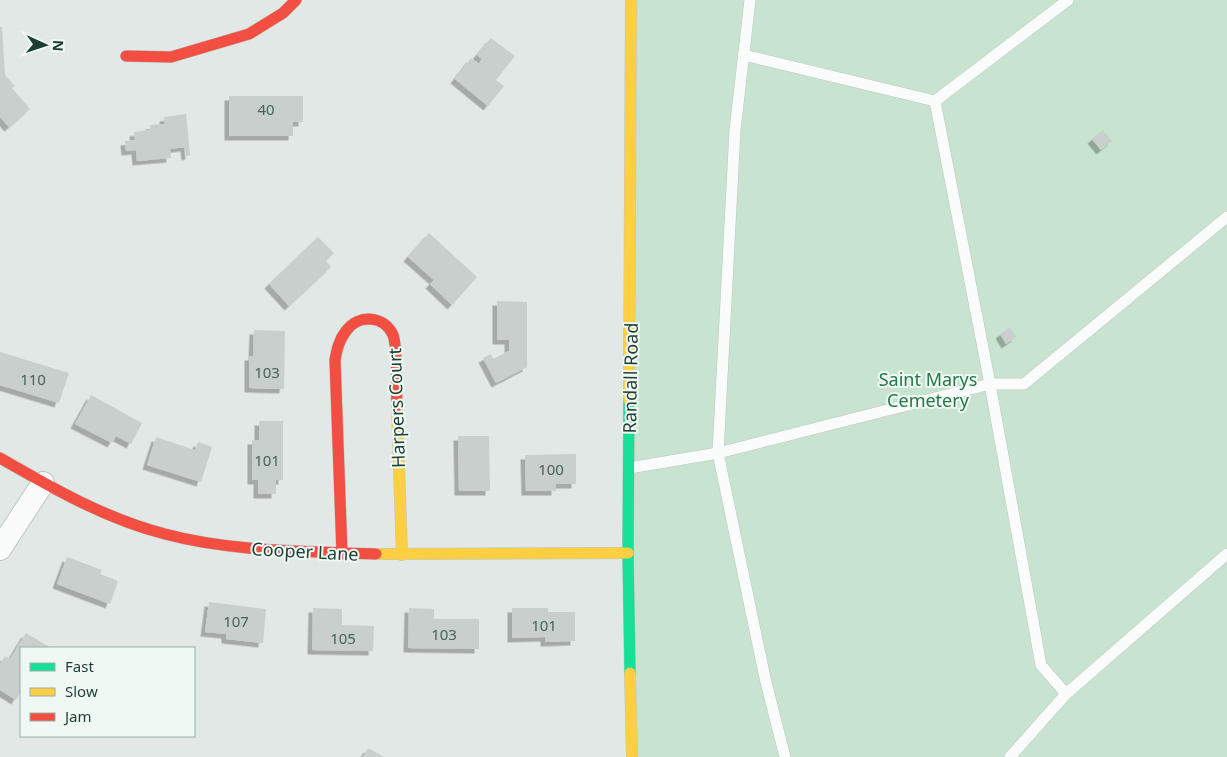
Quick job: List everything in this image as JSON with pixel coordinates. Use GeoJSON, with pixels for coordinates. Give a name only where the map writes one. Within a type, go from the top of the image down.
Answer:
{"type":"FeatureCollection","features":[{"type":"Feature","properties":{"kind":"street"},"geometry":{"type":"LineString","coordinates":[[126,56],[171,57],[249,34],[284,13],[296,0]]}},
{"type":"Feature","properties":{"kind":"street","name":"Randall Road"},"geometry":{"type":"LineString","coordinates":[[630,0],[632,68],[628,554],[632,757]]}},
{"type":"Feature","properties":{"kind":"street","name":"Harpers Court"},"geometry":{"type":"LineString","coordinates":[[342,554],[335,360],[340,338],[352,323],[365,318],[377,319],[390,327],[394,337],[402,555]]}},
{"type":"Feature","properties":{"kind":"street","name":"Cooper Lane"},"geometry":{"type":"LineString","coordinates":[[0,458],[43,483],[105,513],[164,534],[226,546],[342,554],[628,554]]}},
{"type":"Feature","properties":{"kind":"street"},"geometry":{"type":"LineString","coordinates":[[0,550],[43,483]]}},
{"type":"Feature","properties":{"kind":"lane"},"geometry":{"type":"LineString","coordinates":[[750,0],[735,130],[718,453],[764,678],[785,757]]}},
{"type":"Feature","properties":{"kind":"lane"},"geometry":{"type":"LineString","coordinates":[[935,101],[1068,0]]}},
{"type":"Feature","properties":{"kind":"lane"},"geometry":{"type":"LineString","coordinates":[[744,56],[935,101]]}},
{"type":"Feature","properties":{"kind":"lane"},"geometry":{"type":"LineString","coordinates":[[935,101],[990,384],[1041,665],[1066,694]]}},
{"type":"Feature","properties":{"kind":"lane"},"geometry":{"type":"LineString","coordinates":[[629,468],[718,453],[990,384],[1024,384],[1227,217]]}},
{"type":"Feature","properties":{"kind":"lane"},"geometry":{"type":"LineString","coordinates":[[1010,757],[1066,694],[1227,554]]}},
{"type":"Feature","properties":{"kind":"green space","name":"Saint Marys Cemetery"},"geometry":{"type":"Polygon","coordinates":[[[631,0],[1227,0],[1227,757],[632,757],[631,0]]]}},
{"type":"Feature","properties":{"kind":"building"},"geometry":{"type":"Polygon","coordinates":[[[0,27],[2,27],[5,75],[15,86],[12,88],[30,109],[9,127],[0,117],[0,27]]]}},
{"type":"Feature","properties":{"kind":"building"},"geometry":{"type":"Polygon","coordinates":[[[491,38],[515,56],[496,80],[504,86],[488,106],[455,79],[471,58],[479,64],[482,59],[477,55],[491,38]]]}},
{"type":"Feature","properties":{"kind":"building"},"geometry":{"type":"Polygon","coordinates":[[[229,96],[303,96],[303,122],[293,122],[293,136],[229,136],[229,96]]]}},
{"type":"Feature","properties":{"kind":"building"},"geometry":{"type":"Polygon","coordinates":[[[186,114],[190,155],[186,156],[185,147],[170,149],[171,158],[137,161],[136,150],[126,151],[125,141],[135,140],[134,132],[151,130],[150,125],[165,124],[164,117],[186,114]]]}},
{"type":"Feature","properties":{"kind":"building"},"geometry":{"type":"Polygon","coordinates":[[[1103,130],[1112,141],[1101,150],[1092,139],[1103,130]]]}},
{"type":"Feature","properties":{"kind":"building"},"geometry":{"type":"Polygon","coordinates":[[[429,233],[477,277],[452,305],[430,284],[434,280],[408,257],[429,233]]]}},
{"type":"Feature","properties":{"kind":"building"},"geometry":{"type":"Polygon","coordinates":[[[318,237],[334,253],[326,261],[331,267],[289,306],[269,284],[318,237]]]}},
{"type":"Feature","properties":{"kind":"building"},"geometry":{"type":"Polygon","coordinates":[[[497,301],[527,302],[527,367],[496,383],[483,358],[491,354],[493,359],[509,351],[509,340],[497,340],[497,301]]]}},
{"type":"Feature","properties":{"kind":"building"},"geometry":{"type":"Polygon","coordinates":[[[1010,327],[1016,337],[1006,344],[1000,334],[1010,327]]]}},
{"type":"Feature","properties":{"kind":"building"},"geometry":{"type":"Polygon","coordinates":[[[254,330],[285,331],[284,389],[249,388],[249,356],[253,356],[254,330]]]}},
{"type":"Feature","properties":{"kind":"building"},"geometry":{"type":"Polygon","coordinates":[[[0,352],[69,373],[59,403],[0,385],[0,352]]]}},
{"type":"Feature","properties":{"kind":"building"},"geometry":{"type":"Polygon","coordinates":[[[91,395],[142,423],[131,444],[116,436],[112,443],[75,424],[91,395]]]}},
{"type":"Feature","properties":{"kind":"building"},"geometry":{"type":"Polygon","coordinates":[[[259,421],[283,421],[283,480],[276,480],[276,494],[258,494],[258,480],[252,480],[252,440],[259,440],[259,421]]]}},
{"type":"Feature","properties":{"kind":"building"},"geometry":{"type":"Polygon","coordinates":[[[458,436],[489,436],[490,491],[459,491],[458,436]]]}},
{"type":"Feature","properties":{"kind":"building"},"geometry":{"type":"Polygon","coordinates":[[[156,437],[195,450],[198,442],[212,447],[201,482],[147,465],[156,437]]]}},
{"type":"Feature","properties":{"kind":"building"},"geometry":{"type":"Polygon","coordinates":[[[576,454],[576,484],[556,484],[556,491],[526,491],[525,455],[576,454]]]}},
{"type":"Feature","properties":{"kind":"building"},"geometry":{"type":"Polygon","coordinates":[[[67,557],[102,570],[100,574],[118,581],[110,604],[57,584],[67,557]]]}},
{"type":"Feature","properties":{"kind":"building"},"geometry":{"type":"Polygon","coordinates":[[[209,602],[266,609],[263,643],[226,639],[226,634],[205,632],[209,602]]]}},
{"type":"Feature","properties":{"kind":"building"},"geometry":{"type":"Polygon","coordinates":[[[313,608],[342,609],[342,625],[374,626],[373,651],[312,650],[313,608]]]}},
{"type":"Feature","properties":{"kind":"building"},"geometry":{"type":"Polygon","coordinates":[[[409,608],[434,609],[434,619],[479,619],[479,649],[408,648],[409,608]]]}},
{"type":"Feature","properties":{"kind":"building"},"geometry":{"type":"Polygon","coordinates":[[[512,608],[548,608],[548,612],[575,612],[575,641],[545,642],[545,637],[512,638],[512,608]]]}},
{"type":"Feature","properties":{"kind":"building"},"geometry":{"type":"Polygon","coordinates":[[[26,633],[49,647],[20,647],[20,693],[16,700],[0,690],[0,664],[5,656],[10,659],[26,633]]]}},
{"type":"Feature","properties":{"kind":"building"},"geometry":{"type":"Polygon","coordinates":[[[368,748],[384,757],[363,757],[368,748]]]}},
{"type":"Feature","properties":{"kind":"traffic: fast"},"geometry":{"type":"LineString","coordinates":[[629,400],[628,553],[630,673]]}},
{"type":"Feature","properties":{"kind":"traffic: slow"},"geometry":{"type":"LineString","coordinates":[[629,400],[631,0]]}},
{"type":"Feature","properties":{"kind":"traffic: slow"},"geometry":{"type":"LineString","coordinates":[[397,406],[402,555]]}},
{"type":"Feature","properties":{"kind":"traffic: slow"},"geometry":{"type":"LineString","coordinates":[[376,554],[628,553]]}},
{"type":"Feature","properties":{"kind":"traffic: slow"},"geometry":{"type":"LineString","coordinates":[[630,673],[632,757]]}},
{"type":"Feature","properties":{"kind":"traffic: jam"},"geometry":{"type":"LineString","coordinates":[[126,56],[171,57],[249,34],[283,13],[296,0]]}},
{"type":"Feature","properties":{"kind":"traffic: jam"},"geometry":{"type":"LineString","coordinates":[[342,554],[335,360],[342,338],[351,325],[364,320],[377,320],[389,328],[393,335],[395,341],[397,406]]}},
{"type":"Feature","properties":{"kind":"traffic: jam"},"geometry":{"type":"LineString","coordinates":[[0,458],[80,502],[143,528],[165,534],[190,540],[243,547],[376,554]]}}]}
